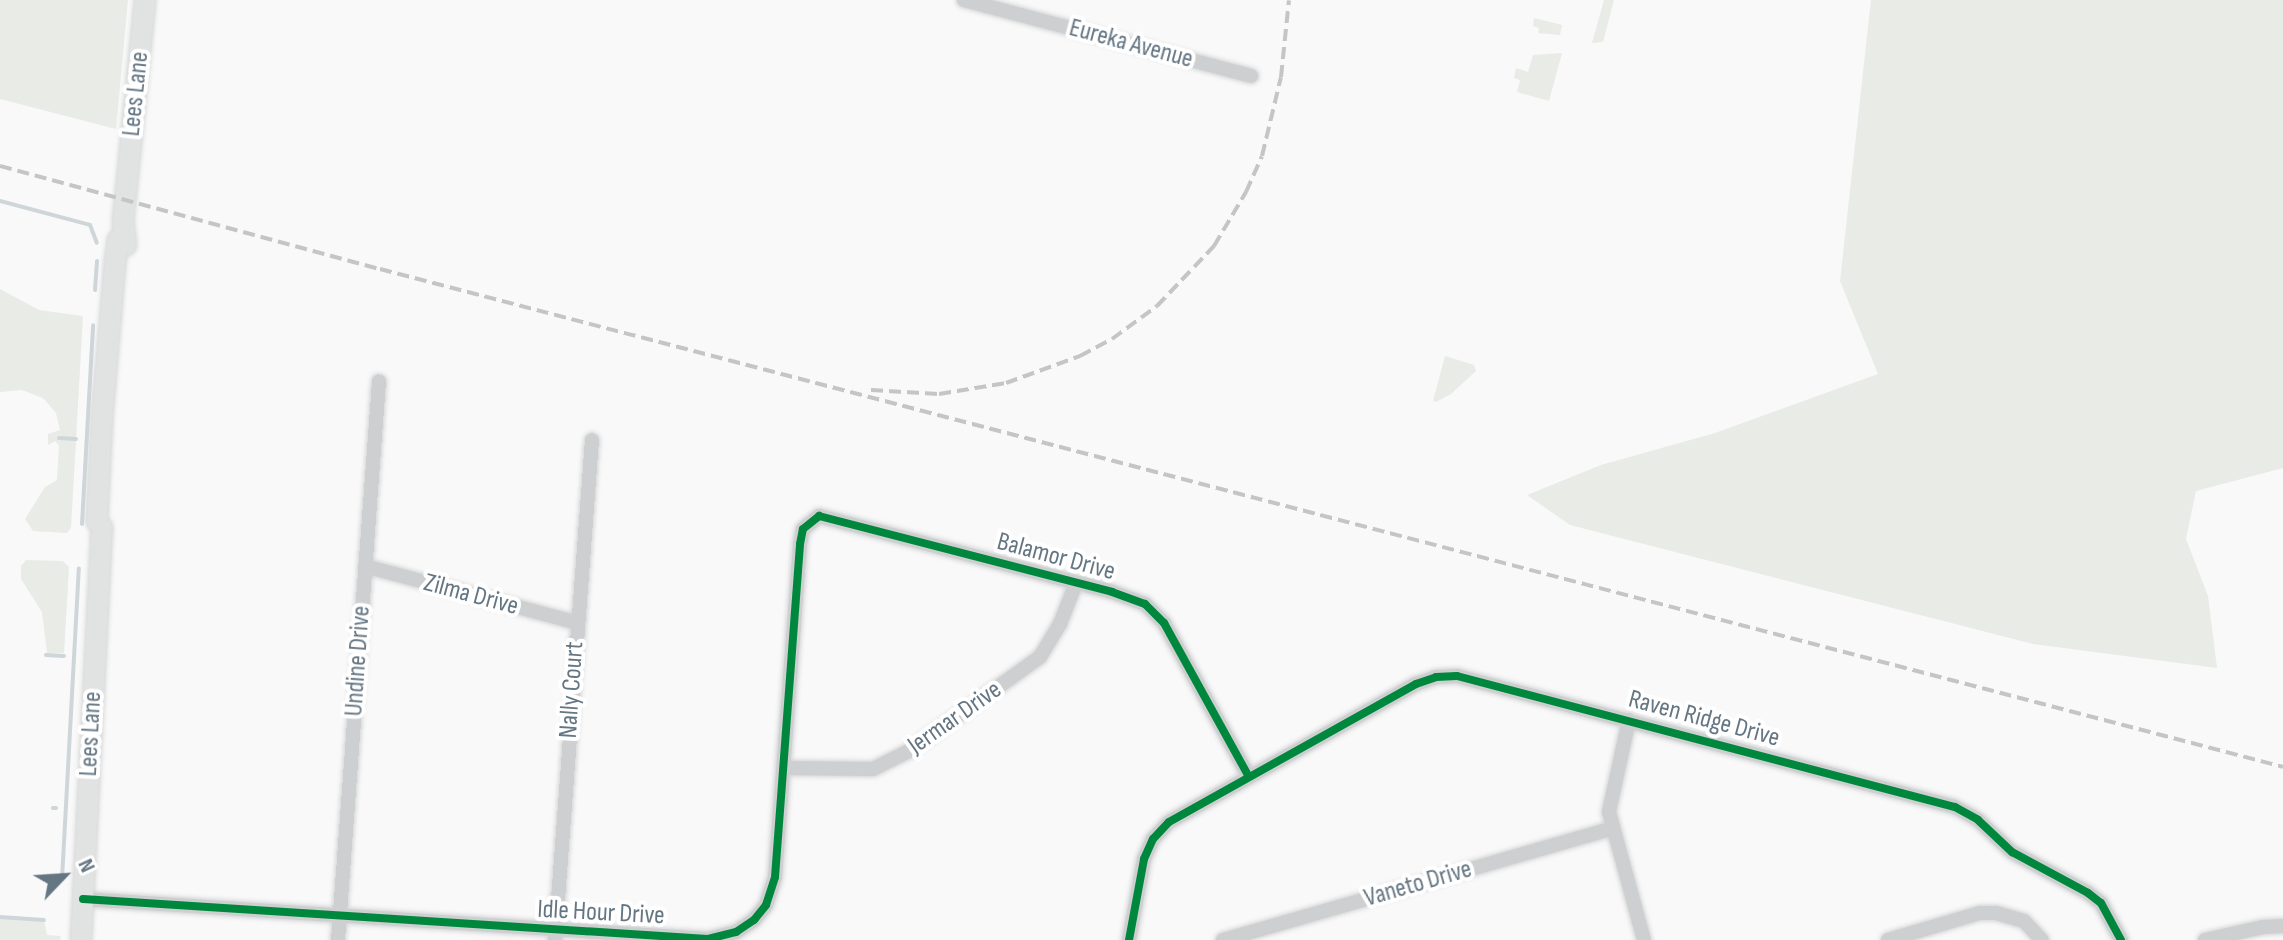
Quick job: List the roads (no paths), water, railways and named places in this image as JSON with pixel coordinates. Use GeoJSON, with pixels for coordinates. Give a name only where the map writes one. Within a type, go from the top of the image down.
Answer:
{"type":"FeatureCollection","features":[{"type":"Feature","properties":{"kind":"street","name":"Lees Lane"},"geometry":{"type":"LineString","coordinates":[[81,940],[102,528],[97,521],[102,418],[115,262],[118,240],[122,236],[145,0]]}},
{"type":"Feature","properties":{"kind":"street","name":"Eureka Avenue"},"geometry":{"type":"LineString","coordinates":[[964,0],[1251,76]]}},
{"type":"Feature","properties":{"kind":"street","name":"Undine Drive"},"geometry":{"type":"LineString","coordinates":[[338,940],[379,382]]}},
{"type":"Feature","properties":{"kind":"street","name":"Nally Court"},"geometry":{"type":"LineString","coordinates":[[555,935],[592,440]]}},
{"type":"Feature","properties":{"kind":"street","name":"Balamor Drive"},"geometry":{"type":"LineString","coordinates":[[809,522],[819,516],[829,518],[1131,598],[1158,614],[1248,775]]}},
{"type":"Feature","properties":{"kind":"street","name":"Idle Hour Drive"},"geometry":{"type":"LineString","coordinates":[[83,899],[555,935],[708,939],[725,937],[745,927],[766,905],[773,886],[800,544],[803,529],[809,522]]}},
{"type":"Feature","properties":{"kind":"street","name":"Zilma Drive"},"geometry":{"type":"LineString","coordinates":[[365,566],[577,623]]}},
{"type":"Feature","properties":{"kind":"street","name":"Jermar Drive"},"geometry":{"type":"LineString","coordinates":[[784,768],[873,769],[909,751],[1040,657],[1060,624],[1076,583]]}},
{"type":"Feature","properties":{"kind":"street","name":"Raven Ridge Drive"},"geometry":{"type":"LineString","coordinates":[[1129,940],[1144,859],[1153,839],[1186,810],[1416,684],[1441,676],[1467,678],[1955,807],[1978,820],[2012,852],[2075,883],[2095,898],[2111,918],[2121,940]]}},
{"type":"Feature","properties":{"kind":"street"},"geometry":{"type":"LineString","coordinates":[[1629,720],[1611,791],[1609,812],[1644,940]]}},
{"type":"Feature","properties":{"kind":"street","name":"Vaneto Drive"},"geometry":{"type":"LineString","coordinates":[[1223,940],[1613,828]]}},
{"type":"Feature","properties":{"kind":"street"},"geometry":{"type":"LineString","coordinates":[[1888,940],[1980,913],[1996,913],[2024,921],[2042,940]]}},
{"type":"Feature","properties":{"kind":"street"},"geometry":{"type":"LineString","coordinates":[[2205,940],[2280,931]]}},
{"type":"Feature","properties":{"kind":"waterway"},"geometry":{"type":"LineString","coordinates":[[0,201],[90,225],[97,243]]}},
{"type":"Feature","properties":{"kind":"waterway"},"geometry":{"type":"LineString","coordinates":[[95,290],[97,261]]}},
{"type":"Feature","properties":{"kind":"waterway"},"geometry":{"type":"LineString","coordinates":[[82,524],[93,325]]}},
{"type":"Feature","properties":{"kind":"waterway"},"geometry":{"type":"LineString","coordinates":[[59,438],[76,439]]}},
{"type":"Feature","properties":{"kind":"waterway"},"geometry":{"type":"LineString","coordinates":[[62,879],[79,568]]}},
{"type":"Feature","properties":{"kind":"waterway"},"geometry":{"type":"LineString","coordinates":[[46,655],[64,656]]}},
{"type":"Feature","properties":{"kind":"waterway"},"geometry":{"type":"LineString","coordinates":[[0,917],[44,920]]}},
{"type":"Feature","properties":{"kind":"railway"},"geometry":{"type":"LineString","coordinates":[[871,390],[939,394],[1006,383],[1080,356],[1112,339],[1157,306],[1214,246],[1246,192],[1262,156],[1281,77],[1289,0]]}},
{"type":"Feature","properties":{"kind":"railway"},"geometry":{"type":"LineString","coordinates":[[0,166],[380,269],[2283,767]]}}]}
